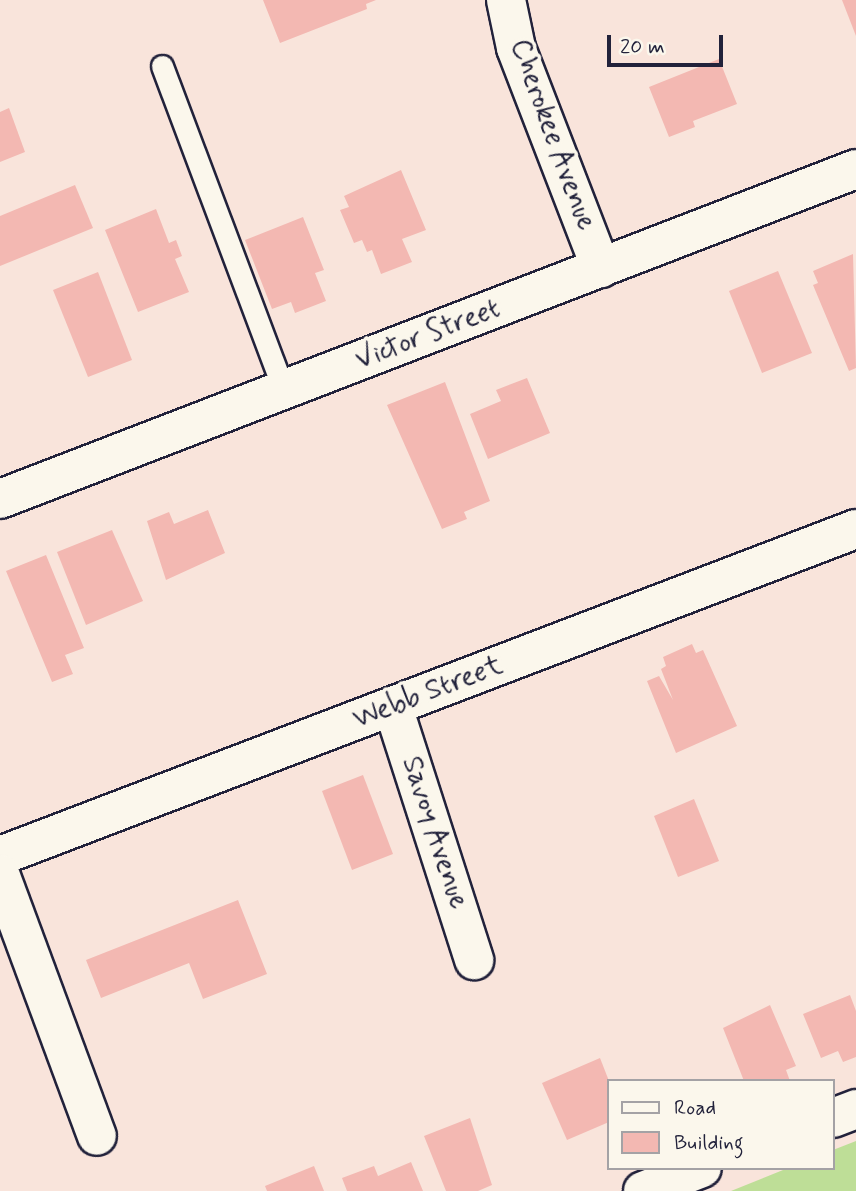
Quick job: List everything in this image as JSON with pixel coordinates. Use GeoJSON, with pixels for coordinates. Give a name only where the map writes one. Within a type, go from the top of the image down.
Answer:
{"type":"FeatureCollection","features":[{"type":"Feature","properties":{"kind":"street","name":"Cherokee Avenue"},"geometry":{"type":"LineString","coordinates":[[506,0],[516,48],[601,268]]}},
{"type":"Feature","properties":{"kind":"street","name":"Victor Street"},"geometry":{"type":"LineString","coordinates":[[0,499],[856,169]]}},
{"type":"Feature","properties":{"kind":"street","name":"Webb Street"},"geometry":{"type":"LineString","coordinates":[[0,856],[856,529]]}},
{"type":"Feature","properties":{"kind":"street","name":"Savoy Avenue"},"geometry":{"type":"LineString","coordinates":[[393,707],[474,960]]}},
{"type":"Feature","properties":{"kind":"street"},"geometry":{"type":"LineString","coordinates":[[0,874],[97,1136]]}},
{"type":"Feature","properties":{"kind":"street"},"geometry":{"type":"LineString","coordinates":[[835,1117],[856,1109]]}},
{"type":"Feature","properties":{"kind":"street"},"geometry":{"type":"LineString","coordinates":[[643,1191],[697,1170]]}},
{"type":"Feature","properties":{"kind":"lane"},"geometry":{"type":"LineString","coordinates":[[162,66],[284,390]]}},
{"type":"Feature","properties":{"kind":"green space"},"geometry":{"type":"Polygon","coordinates":[[[856,1141],[856,1191],[731,1191],[783,1170],[835,1170],[835,1149],[856,1141]]]}},
{"type":"Feature","properties":{"kind":"building"},"geometry":{"type":"Polygon","coordinates":[[[263,0],[376,0],[366,4],[367,9],[280,43],[263,0]]]}},
{"type":"Feature","properties":{"kind":"building"},"geometry":{"type":"Polygon","coordinates":[[[842,0],[856,0],[856,36],[842,0]]]}},
{"type":"Feature","properties":{"kind":"building"},"geometry":{"type":"Polygon","coordinates":[[[719,59],[737,104],[693,121],[695,127],[669,137],[649,87],[719,59]]]}},
{"type":"Feature","properties":{"kind":"building"},"geometry":{"type":"Polygon","coordinates":[[[9,108],[25,152],[0,162],[0,112],[9,108]]]}},
{"type":"Feature","properties":{"kind":"building"},"geometry":{"type":"Polygon","coordinates":[[[401,170],[426,230],[402,239],[412,262],[381,274],[372,250],[367,252],[362,240],[354,243],[340,210],[349,207],[344,196],[401,170]]]}},
{"type":"Feature","properties":{"kind":"building"},"geometry":{"type":"Polygon","coordinates":[[[75,185],[93,228],[0,266],[0,216],[75,185]]]}},
{"type":"Feature","properties":{"kind":"building"},"geometry":{"type":"Polygon","coordinates":[[[156,209],[169,243],[176,240],[182,256],[175,259],[189,292],[138,312],[105,230],[156,209]]]}},
{"type":"Feature","properties":{"kind":"building"},"geometry":{"type":"Polygon","coordinates":[[[303,217],[324,270],[315,273],[326,301],[295,313],[291,302],[272,309],[245,240],[303,217]]]}},
{"type":"Feature","properties":{"kind":"building"},"geometry":{"type":"Polygon","coordinates":[[[853,254],[856,368],[849,371],[813,285],[818,283],[813,271],[853,254]]]}},
{"type":"Feature","properties":{"kind":"building"},"geometry":{"type":"Polygon","coordinates":[[[778,271],[812,353],[762,373],[729,291],[778,271]]]}},
{"type":"Feature","properties":{"kind":"building"},"geometry":{"type":"Polygon","coordinates":[[[98,272],[132,360],[88,377],[53,290],[98,272]]]}},
{"type":"Feature","properties":{"kind":"building"},"geometry":{"type":"Polygon","coordinates":[[[527,378],[550,433],[488,459],[470,414],[501,401],[496,390],[527,378]]]}},
{"type":"Feature","properties":{"kind":"building"},"geometry":{"type":"Polygon","coordinates":[[[445,382],[490,501],[464,512],[467,519],[442,529],[387,405],[445,382]]]}},
{"type":"Feature","properties":{"kind":"building"},"geometry":{"type":"Polygon","coordinates":[[[208,510],[225,553],[166,580],[147,521],[169,512],[174,524],[208,510]]]}},
{"type":"Feature","properties":{"kind":"building"},"geometry":{"type":"Polygon","coordinates":[[[112,530],[143,601],[86,625],[57,552],[112,530]]]}},
{"type":"Feature","properties":{"kind":"building"},"geometry":{"type":"Polygon","coordinates":[[[46,555],[84,648],[65,655],[73,674],[52,682],[6,571],[46,555]]]}},
{"type":"Feature","properties":{"kind":"building"},"geometry":{"type":"Polygon","coordinates":[[[692,644],[696,653],[703,650],[737,726],[676,753],[647,681],[659,676],[673,700],[661,669],[666,666],[663,657],[692,644]]]}},
{"type":"Feature","properties":{"kind":"building"},"geometry":{"type":"Polygon","coordinates":[[[363,775],[393,854],[352,870],[322,791],[363,775]]]}},
{"type":"Feature","properties":{"kind":"building"},"geometry":{"type":"Polygon","coordinates":[[[694,799],[719,861],[678,877],[654,816],[694,799]]]}},
{"type":"Feature","properties":{"kind":"building"},"geometry":{"type":"Polygon","coordinates":[[[238,900],[267,974],[203,999],[189,963],[101,998],[86,960],[238,900]]]}},
{"type":"Feature","properties":{"kind":"building"},"geometry":{"type":"Polygon","coordinates":[[[850,995],[856,1011],[856,1057],[843,1062],[838,1051],[821,1058],[803,1014],[850,995]]]}},
{"type":"Feature","properties":{"kind":"building"},"geometry":{"type":"Polygon","coordinates":[[[770,1005],[796,1066],[786,1070],[789,1079],[743,1079],[723,1028],[770,1005]]]}},
{"type":"Feature","properties":{"kind":"building"},"geometry":{"type":"Polygon","coordinates":[[[600,1058],[608,1079],[608,1122],[567,1140],[542,1083],[600,1058]]]}},
{"type":"Feature","properties":{"kind":"building"},"geometry":{"type":"Polygon","coordinates":[[[470,1118],[492,1185],[478,1191],[446,1191],[424,1136],[470,1118]]]}},
{"type":"Feature","properties":{"kind":"building"},"geometry":{"type":"Polygon","coordinates":[[[411,1162],[423,1191],[347,1191],[342,1178],[374,1166],[378,1176],[411,1162]]]}},
{"type":"Feature","properties":{"kind":"building"},"geometry":{"type":"Polygon","coordinates":[[[314,1166],[324,1191],[267,1191],[265,1186],[314,1166]]]}}]}
